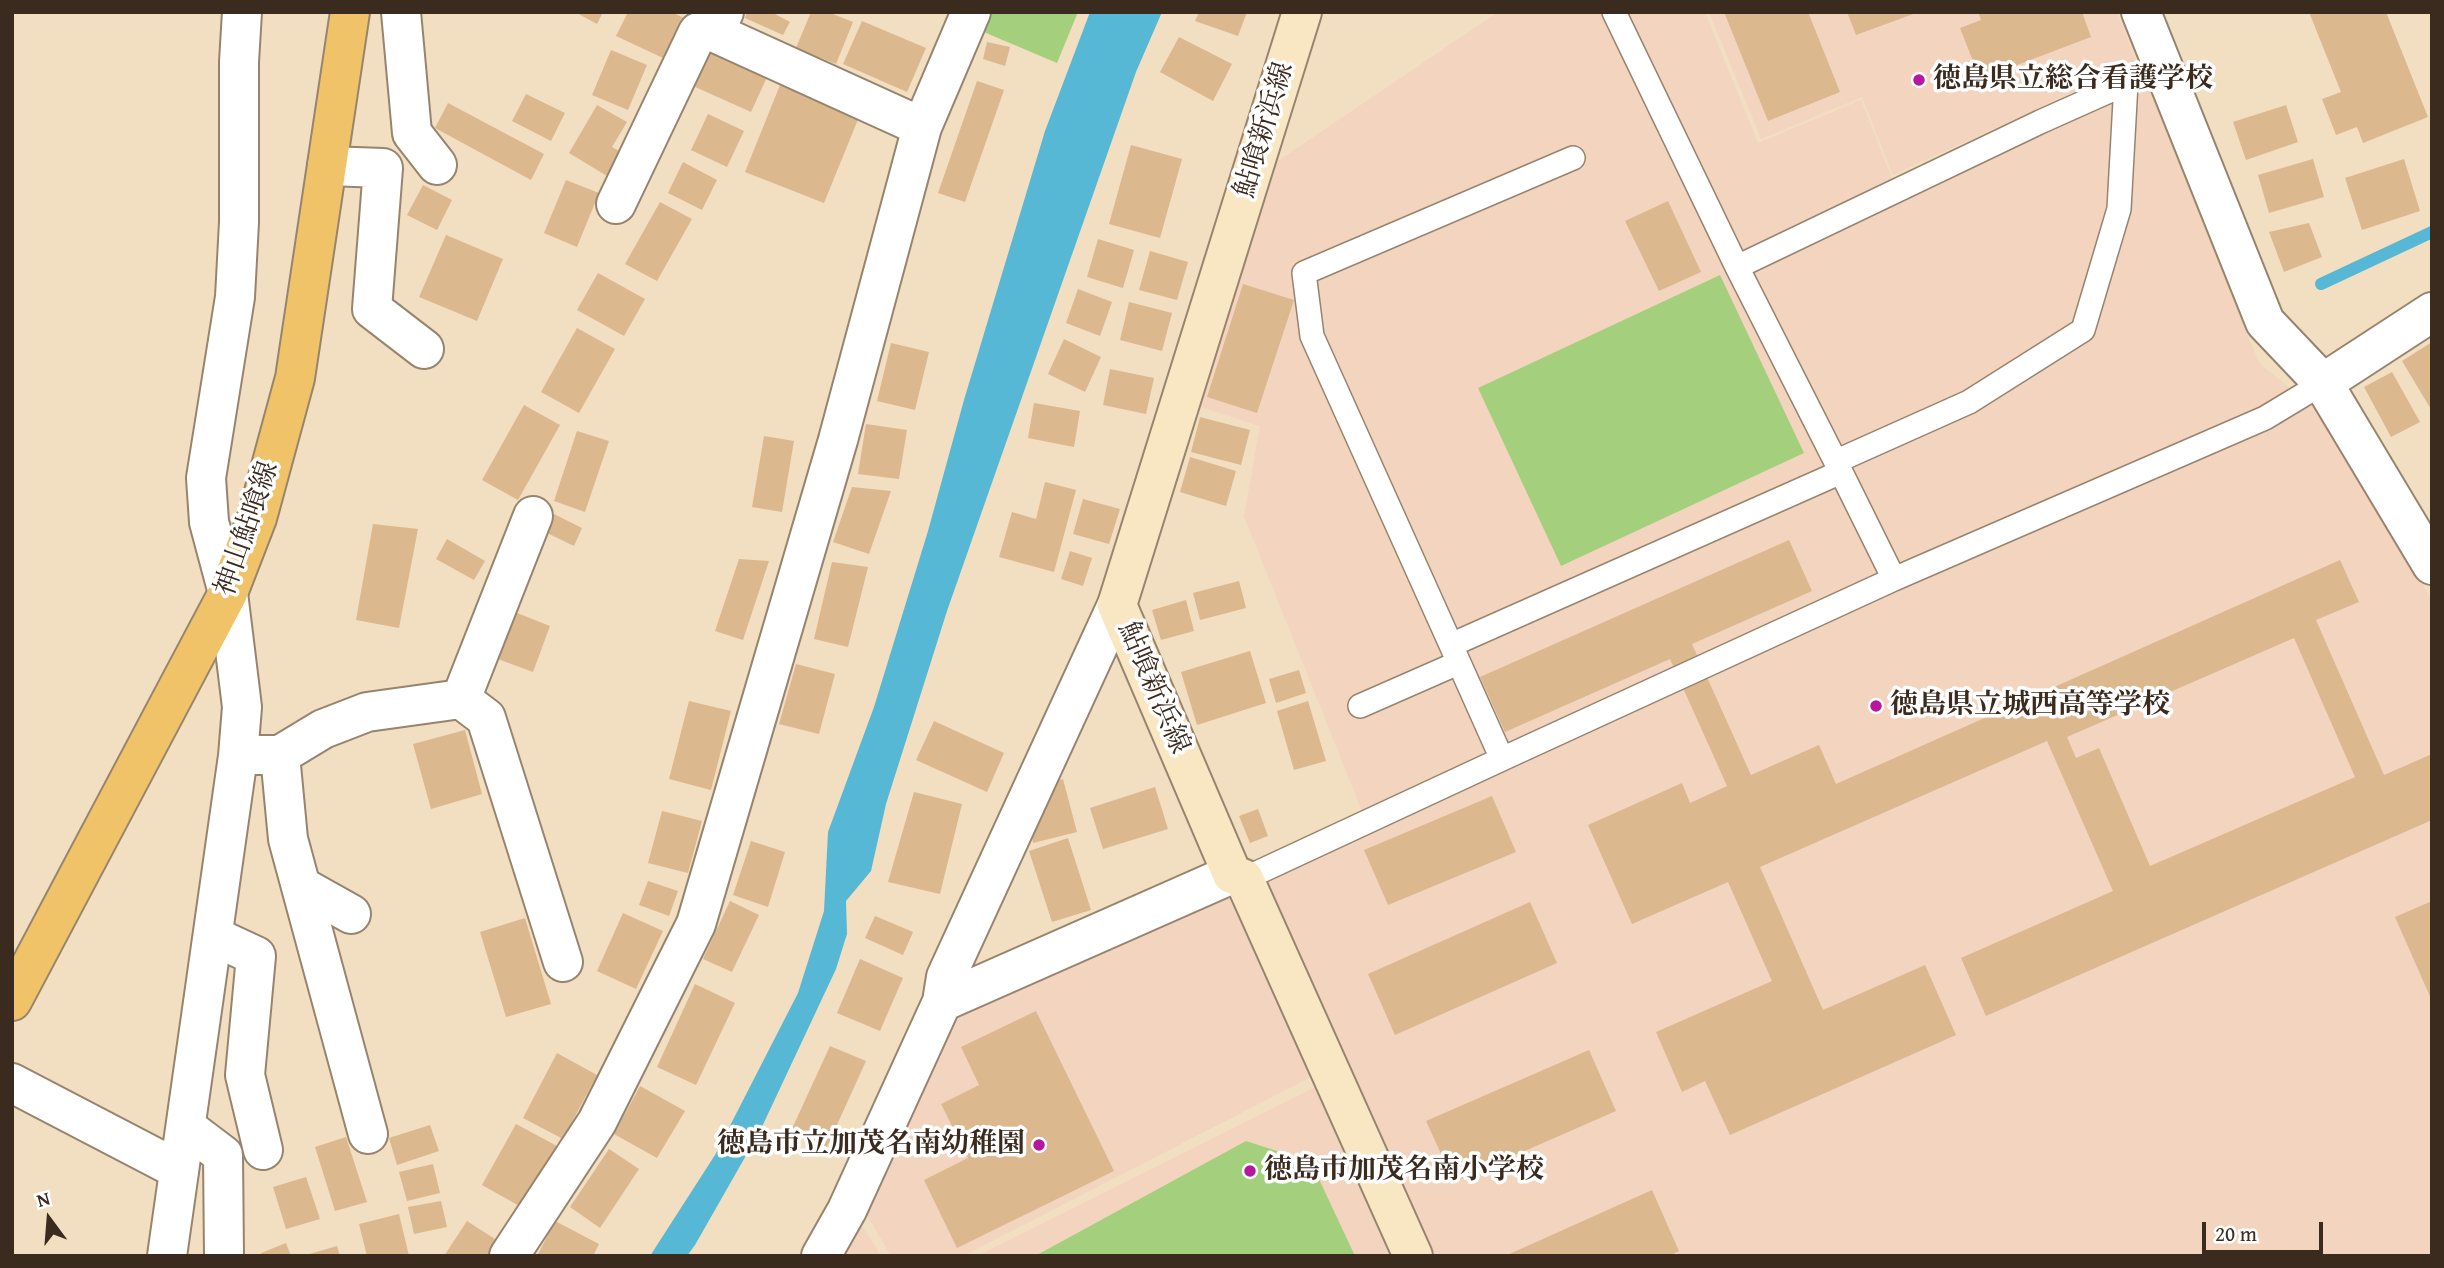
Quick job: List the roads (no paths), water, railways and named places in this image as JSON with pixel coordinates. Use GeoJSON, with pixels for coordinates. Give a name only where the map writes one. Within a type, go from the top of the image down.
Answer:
{"type":"FeatureCollection","features":[{"type":"Feature","properties":{"kind":"main road","name":"神山鮎喰線"},"geometry":{"type":"LineString","coordinates":[[12,1001],[228,593],[257,518],[295,378],[350,12]]}},
{"type":"Feature","properties":{"kind":"main road","name":"鮎喰新浜線"},"geometry":{"type":"LineString","coordinates":[[1302,12],[1117,605],[1238,877],[1413,1256]]}},
{"type":"Feature","properties":{"kind":"street"},"geometry":{"type":"LineString","coordinates":[[167,1256],[238,756],[242,707],[228,593],[209,522],[206,478],[235,297],[239,222],[239,62],[242,12]]}},
{"type":"Feature","properties":{"kind":"street"},"geometry":{"type":"LineString","coordinates":[[401,12],[412,133],[437,165]]}},
{"type":"Feature","properties":{"kind":"street"},"geometry":{"type":"LineString","coordinates":[[509,1256],[597,1122],[696,924],[838,440],[922,127],[971,12]]}},
{"type":"Feature","properties":{"kind":"street"},"geometry":{"type":"LineString","coordinates":[[2141,12],[2265,322],[2323,383],[2432,565]]}},
{"type":"Feature","properties":{"kind":"street"},"geometry":{"type":"LineString","coordinates":[[616,205],[698,32],[718,22],[922,127]]}},
{"type":"Feature","properties":{"kind":"street"},"geometry":{"type":"LineString","coordinates":[[327,166],[383,168],[372,309],[424,349]]}},
{"type":"Feature","properties":{"kind":"street"},"geometry":{"type":"LineString","coordinates":[[2323,383],[2432,312]]}},
{"type":"Feature","properties":{"kind":"street"},"geometry":{"type":"LineString","coordinates":[[461,699],[533,516]]}},
{"type":"Feature","properties":{"kind":"street"},"geometry":{"type":"LineString","coordinates":[[821,1256],[847,1210],[942,1002],[946,976],[1117,605]]}},
{"type":"Feature","properties":{"kind":"street"},"geometry":{"type":"LineString","coordinates":[[238,756],[280,755],[323,729],[367,712],[461,699],[486,718],[563,962]]}},
{"type":"Feature","properties":{"kind":"street"},"geometry":{"type":"LineString","coordinates":[[280,755],[288,839],[368,1134]]}},
{"type":"Feature","properties":{"kind":"street"},"geometry":{"type":"LineString","coordinates":[[942,1002],[1238,877]]}},
{"type":"Feature","properties":{"kind":"street"},"geometry":{"type":"LineString","coordinates":[[301,886],[351,914]]}},
{"type":"Feature","properties":{"kind":"street"},"geometry":{"type":"LineString","coordinates":[[213,936],[256,956],[245,1075],[263,1150]]}},
{"type":"Feature","properties":{"kind":"street"},"geometry":{"type":"LineString","coordinates":[[12,1083],[179,1170]]}},
{"type":"Feature","properties":{"kind":"street"},"geometry":{"type":"LineString","coordinates":[[186,1128],[223,1155],[224,1256]]}},
{"type":"Feature","properties":{"kind":"lane"},"geometry":{"type":"LineString","coordinates":[[1614,12],[1737,267],[1894,579]]}},
{"type":"Feature","properties":{"kind":"lane"},"geometry":{"type":"LineString","coordinates":[[1737,267],[2163,67]]}},
{"type":"Feature","properties":{"kind":"lane"},"geometry":{"type":"LineString","coordinates":[[1360,706],[1455,654],[1969,402],[2083,330],[2119,209],[2126,83]]}},
{"type":"Feature","properties":{"kind":"lane"},"geometry":{"type":"LineString","coordinates":[[1502,759],[1312,335],[1304,273],[1573,158]]}},
{"type":"Feature","properties":{"kind":"lane"},"geometry":{"type":"LineString","coordinates":[[1238,877],[1894,579],[2265,418],[2323,383]]}},
{"type":"Feature","properties":{"kind":"water"},"geometry":{"type":"Polygon","coordinates":[[[1090,12],[1162,12],[1136,72],[947,611],[886,804],[871,871],[846,901],[847,934],[836,969],[760,1131],[695,1245],[687,1256],[650,1256],[715,1155],[798,993],[824,911],[828,832],[874,707],[1045,131],[1090,12]]]}},
{"type":"Feature","properties":{"kind":"waterway"},"geometry":{"type":"LineString","coordinates":[[2321,284],[2432,232]]}},
{"type":"Feature","properties":{"kind":"place","name":"徳島県立総合看護学校"},"geometry":{"type":"Point","coordinates":[1919,80]}},
{"type":"Feature","properties":{"kind":"place","name":"徳島県立城西高等学校"},"geometry":{"type":"Point","coordinates":[1876,706]}},
{"type":"Feature","properties":{"kind":"place","name":"徳島市立加茂名南幼稚園"},"geometry":{"type":"Point","coordinates":[1039,1145]}},
{"type":"Feature","properties":{"kind":"place","name":"徳島市加茂名南小学校"},"geometry":{"type":"Point","coordinates":[1250,1171]}}]}
